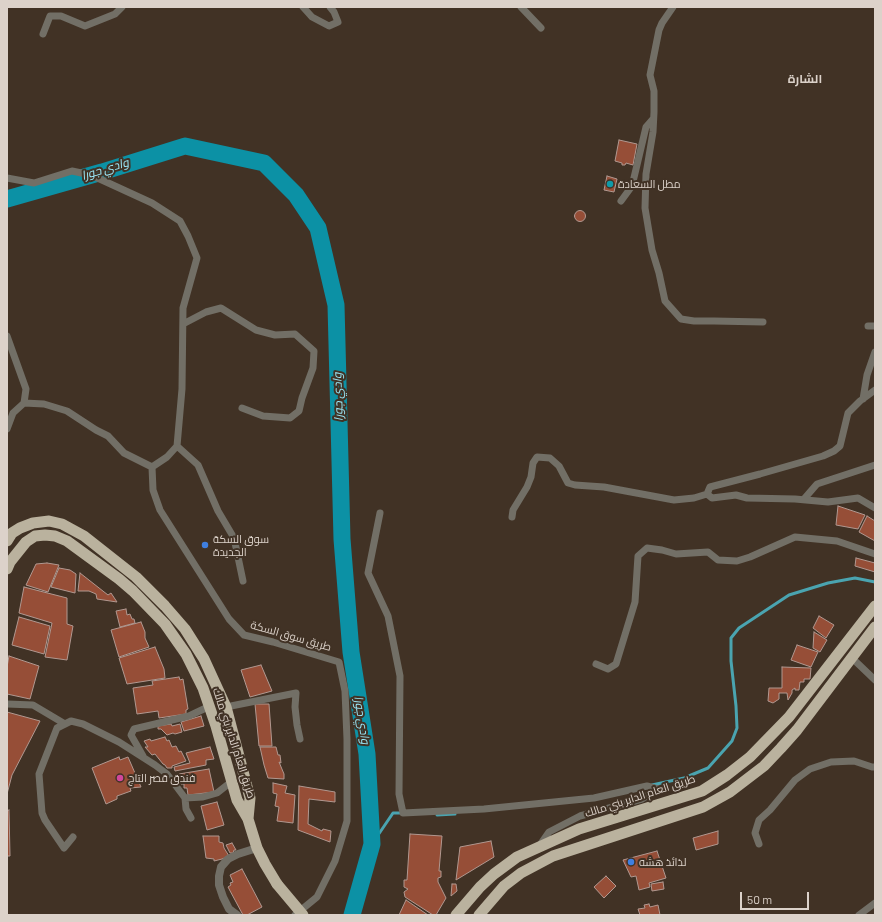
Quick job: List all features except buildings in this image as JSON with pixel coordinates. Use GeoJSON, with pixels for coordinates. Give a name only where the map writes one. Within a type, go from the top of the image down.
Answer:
{"type":"FeatureCollection","features":[{"type":"Feature","properties":{"kind":"highway","name":"طريق العام الداير بني مالك"},"geometry":{"type":"LineString","coordinates":[[9,535],[20,528],[33,523],[49,521],[62,524],[84,536],[136,577],[165,606],[192,638],[204,658],[226,707],[250,798],[248,819]]}},
{"type":"Feature","properties":{"kind":"highway","name":"طريق العام الداير بني مالك"},"geometry":{"type":"LineString","coordinates":[[7,569],[10,562],[26,542],[35,536],[45,534],[55,536],[68,541],[133,591],[165,624],[186,654],[203,688],[210,706],[237,800],[248,819],[257,848],[277,884],[303,915]]}},
{"type":"Feature","properties":{"kind":"highway"},"geometry":{"type":"LineString","coordinates":[[9,535],[26,542]]}},
{"type":"Feature","properties":{"kind":"highway","name":"طريق العام الداير بني مالك"},"geometry":{"type":"LineString","coordinates":[[456,915],[480,887],[494,874],[517,857],[578,829],[702,791],[727,775],[750,757],[788,716],[875,606]]}},
{"type":"Feature","properties":{"kind":"highway"},"geometry":{"type":"LineString","coordinates":[[479,915],[504,886],[522,873],[553,856],[703,807],[730,792],[764,766],[797,730],[875,627]]}},
{"type":"Feature","properties":{"kind":"street"},"geometry":{"type":"LineString","coordinates":[[43,34],[50,16],[62,16],[85,26],[114,14],[122,7]]}},
{"type":"Feature","properties":{"kind":"street"},"geometry":{"type":"LineString","coordinates":[[303,7],[312,17],[330,26],[338,22],[330,7]]}},
{"type":"Feature","properties":{"kind":"street"},"geometry":{"type":"LineString","coordinates":[[521,7],[541,28]]}},
{"type":"Feature","properties":{"kind":"street"},"geometry":{"type":"LineString","coordinates":[[673,7],[658,30],[650,75],[654,91],[653,132],[646,174],[645,208],[652,250],[665,301],[681,319],[694,321],[714,320],[764,322]]}},
{"type":"Feature","properties":{"kind":"street"},"geometry":{"type":"LineString","coordinates":[[620,201],[632,186],[646,127],[653,119]]}},
{"type":"Feature","properties":{"kind":"street"},"geometry":{"type":"LineString","coordinates":[[7,178],[34,183],[72,171],[91,175],[152,203],[180,221],[197,258],[184,308],[182,389],[177,446],[167,457],[152,468],[124,453],[108,436],[67,411],[44,404],[24,403]]}},
{"type":"Feature","properties":{"kind":"street"},"geometry":{"type":"LineString","coordinates":[[184,324],[206,312],[221,308],[256,330],[275,335],[295,334],[314,351],[313,368],[299,411],[290,418],[263,416],[242,408]]}},
{"type":"Feature","properties":{"kind":"street"},"geometry":{"type":"LineString","coordinates":[[7,336],[26,389],[24,403],[13,413],[7,429]]}},
{"type":"Feature","properties":{"kind":"street"},"geometry":{"type":"LineString","coordinates":[[863,399],[867,375],[875,352]]}},
{"type":"Feature","properties":{"kind":"street"},"geometry":{"type":"LineString","coordinates":[[707,494],[710,486],[760,474],[822,456],[834,451],[840,446],[848,413],[875,390]]}},
{"type":"Feature","properties":{"kind":"street"},"geometry":{"type":"LineString","coordinates":[[177,446],[198,465],[218,511],[234,538],[243,582]]}},
{"type":"Feature","properties":{"kind":"street"},"geometry":{"type":"LineString","coordinates":[[512,517],[513,510],[531,477],[533,463],[537,457],[550,458],[559,466],[568,483],[575,485],[604,486],[668,500],[694,498],[707,494]]}},
{"type":"Feature","properties":{"kind":"street"},"geometry":{"type":"LineString","coordinates":[[804,499],[817,484],[875,465]]}},
{"type":"Feature","properties":{"kind":"street","name":"طريق سوق السكة"},"geometry":{"type":"LineString","coordinates":[[152,468],[153,490],[160,510],[229,619],[244,635],[339,662],[345,691],[347,739],[347,821],[334,861],[316,897],[295,915]]}},
{"type":"Feature","properties":{"kind":"street"},"geometry":{"type":"LineString","coordinates":[[707,494],[712,498],[736,495],[747,498],[804,499],[828,502],[858,498],[875,508]]}},
{"type":"Feature","properties":{"kind":"street"},"geometry":{"type":"LineString","coordinates":[[380,513],[368,573],[388,616],[400,676],[401,738],[399,794],[403,813],[484,809],[587,799],[647,786],[658,789],[642,799],[580,816],[549,832],[538,847]]}},
{"type":"Feature","properties":{"kind":"street"},"geometry":{"type":"LineString","coordinates":[[596,664],[608,669],[616,664],[635,602],[638,556],[647,548],[676,554],[708,552],[718,560],[737,561],[750,557],[795,537],[837,541],[875,554]]}},
{"type":"Feature","properties":{"kind":"street"},"geometry":{"type":"LineString","coordinates":[[851,657],[875,680]]}},
{"type":"Feature","properties":{"kind":"street"},"geometry":{"type":"LineString","coordinates":[[226,707],[296,693],[295,707],[300,739]]}},
{"type":"Feature","properties":{"kind":"street"},"geometry":{"type":"LineString","coordinates":[[7,704],[33,705],[44,710],[65,724]]}},
{"type":"Feature","properties":{"kind":"street"},"geometry":{"type":"LineString","coordinates":[[144,758],[131,735],[134,729],[189,716],[210,706]]}},
{"type":"Feature","properties":{"kind":"street"},"geometry":{"type":"LineString","coordinates":[[73,837],[64,848],[45,820],[42,813],[39,774],[57,728],[71,721],[83,724],[119,742],[167,774],[185,798],[186,809],[191,818]]}},
{"type":"Feature","properties":{"kind":"street"},"geometry":{"type":"LineString","coordinates":[[759,844],[756,833],[759,820],[770,810],[795,780],[810,769],[831,762],[854,760],[875,767]]}},
{"type":"Feature","properties":{"kind":"street"},"geometry":{"type":"LineString","coordinates":[[185,798],[203,797],[217,793],[231,782]]}},
{"type":"Feature","properties":{"kind":"street"},"geometry":{"type":"LineString","coordinates":[[237,915],[229,909],[223,897],[219,885],[221,867],[228,859],[257,848]]}},
{"type":"Feature","properties":{"kind":"street"},"geometry":{"type":"LineString","coordinates":[[859,915],[875,903]]}},
{"type":"Feature","properties":{"kind":"waterway","name":"وادي جورا"},"geometry":{"type":"LineString","coordinates":[[7,199],[102,172],[185,146],[264,163],[296,195],[318,228],[336,305],[342,539],[351,652],[367,754],[372,844],[352,915]]}},
{"type":"Feature","properties":{"kind":"waterway"},"geometry":{"type":"LineString","coordinates":[[652,785],[684,778],[708,768],[732,741],[737,728],[731,661],[731,638],[739,628],[789,595],[828,583],[855,578],[875,582]]}},
{"type":"Feature","properties":{"kind":"waterway"},"geometry":{"type":"LineString","coordinates":[[372,844],[393,813],[403,813]]}},
{"type":"Feature","properties":{"kind":"waterway"},"geometry":{"type":"LineString","coordinates":[[437,815],[455,814]]}},
{"type":"Feature","properties":{"kind":"place","name":"مطل السعادة"},"geometry":{"type":"Point","coordinates":[610,184]}},
{"type":"Feature","properties":{"kind":"place","name":"سوق السكة الجديدة"},"geometry":{"type":"Point","coordinates":[205,545]}},
{"type":"Feature","properties":{"kind":"place","name":"فندق قصر التاج"},"geometry":{"type":"Point","coordinates":[120,778]}},
{"type":"Feature","properties":{"kind":"place","name":"لذائذ هشه"},"geometry":{"type":"Point","coordinates":[631,862]}},
{"type":"Feature","properties":{"kind":"district","name":"الشارة"},"geometry":{"type":"Point","coordinates":[805,79]}}]}
